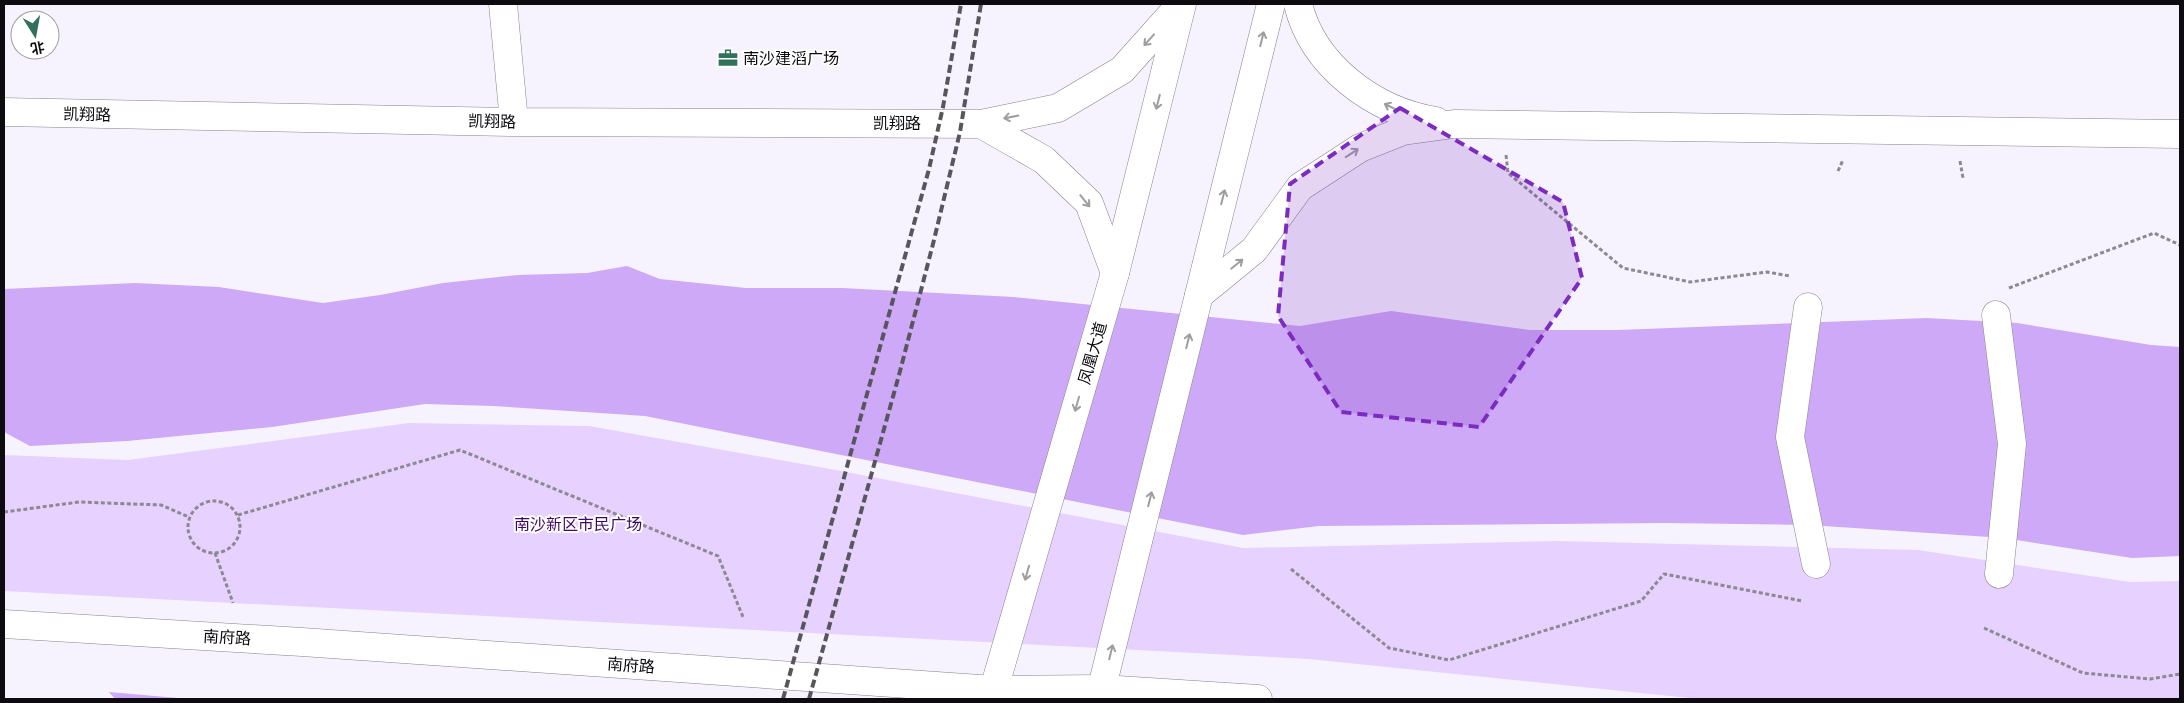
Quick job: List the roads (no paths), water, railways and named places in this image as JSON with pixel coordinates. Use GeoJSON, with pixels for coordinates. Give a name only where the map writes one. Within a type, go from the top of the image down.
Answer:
{"type":"FeatureCollection","features":[{"type":"Feature","properties":{"kind":"street"},"geometry":{"type":"LineString","coordinates":[[503,4],[514,122]]}},
{"type":"Feature","properties":{"kind":"street","name":"凯翔路"},"geometry":{"type":"LineString","coordinates":[[4,112],[514,122],[981,124],[1058,108],[1122,70],[1182,4]]}},
{"type":"Feature","properties":{"kind":"street","name":"凤凰大道"},"geometry":{"type":"LineString","coordinates":[[992,695],[1115,273],[1182,4]]}},
{"type":"Feature","properties":{"kind":"street"},"geometry":{"type":"LineString","coordinates":[[1101,694],[1271,4]]}},
{"type":"Feature","properties":{"kind":"street"},"geometry":{"type":"LineString","coordinates":[[1298,4],[1301,16],[1313,43],[1340,75],[1393,109],[1422,119],[1454,124],[2180,134]]}},
{"type":"Feature","properties":{"kind":"street"},"geometry":{"type":"LineString","coordinates":[[981,124],[1044,160],[1089,203],[1115,273]]}},
{"type":"Feature","properties":{"kind":"street"},"geometry":{"type":"LineString","coordinates":[[1199,295],[1254,250],[1300,187],[1360,148],[1403,131],[1454,124]]}},
{"type":"Feature","properties":{"kind":"street"},"geometry":{"type":"LineString","coordinates":[[1808,307],[1790,438],[1816,564]]}},
{"type":"Feature","properties":{"kind":"street"},"geometry":{"type":"LineString","coordinates":[[1996,315],[2012,444],[1999,574]]}},
{"type":"Feature","properties":{"kind":"street","name":"南府路"},"geometry":{"type":"LineString","coordinates":[[4,624],[312,642],[992,695],[1101,694],[1258,699]]}},
{"type":"Feature","properties":{"kind":"railway"},"geometry":{"type":"LineString","coordinates":[[783,699],[929,169],[943,107],[961,4]]}},
{"type":"Feature","properties":{"kind":"railway"},"geometry":{"type":"LineString","coordinates":[[809,699],[899,375],[933,244],[960,132],[981,4]]}},
{"type":"Feature","properties":{"kind":"place","name":"南沙建滔广场"},"geometry":{"type":"Point","coordinates":[728,58]}},
{"type":"Feature","properties":{"kind":"park label","name":"南沙新区市民广场"},"geometry":{"type":"Point","coordinates":[578,524]}}]}
